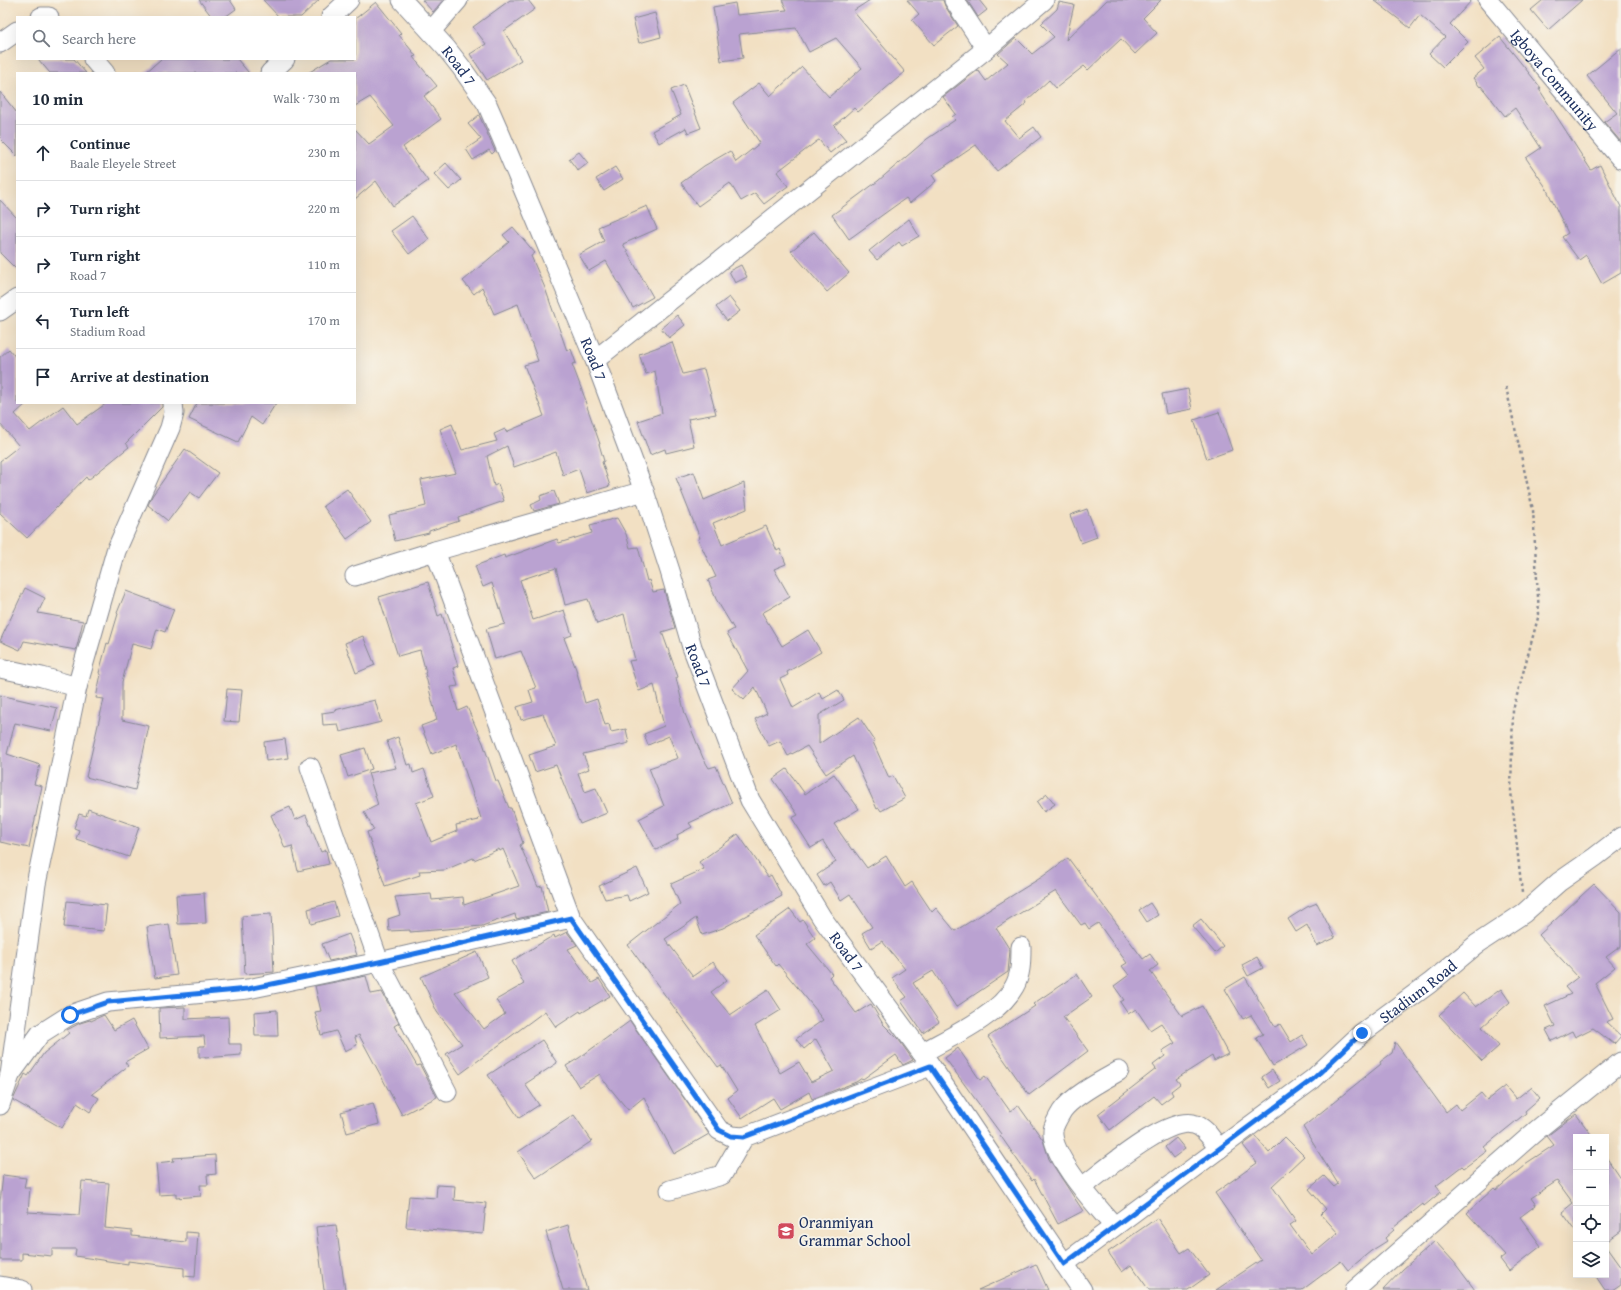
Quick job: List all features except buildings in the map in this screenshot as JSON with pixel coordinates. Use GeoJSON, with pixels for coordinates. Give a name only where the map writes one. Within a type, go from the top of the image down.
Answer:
{"type":"FeatureCollection","features":[{"type":"Feature","properties":{"kind":"street"},"geometry":{"type":"LineString","coordinates":[[332,16],[349,0]]}},
{"type":"Feature","properties":{"kind":"street","name":"Road 7"},"geometry":{"type":"LineString","coordinates":[[402,0],[456,61],[487,104],[595,360],[644,491],[692,647],[750,800],[822,918],[926,1059],[1082,1290]]}},
{"type":"Feature","properties":{"kind":"street"},"geometry":{"type":"LineString","coordinates":[[430,31],[458,0]]}},
{"type":"Feature","properties":{"kind":"street"},"geometry":{"type":"LineString","coordinates":[[954,0],[986,49]]}},
{"type":"Feature","properties":{"kind":"street"},"geometry":{"type":"LineString","coordinates":[[595,360],[986,49],[1044,0]]}},
{"type":"Feature","properties":{"kind":"street","name":"Igboya Community"},"geometry":{"type":"LineString","coordinates":[[1488,0],[1621,159]]}},
{"type":"Feature","properties":{"kind":"street"},"geometry":{"type":"LineString","coordinates":[[0,43],[16,32]]}},
{"type":"Feature","properties":{"kind":"street"},"geometry":{"type":"LineString","coordinates":[[93,60],[104,72]]}},
{"type":"Feature","properties":{"kind":"street"},"geometry":{"type":"LineString","coordinates":[[271,72],[284,60]]}},
{"type":"Feature","properties":{"kind":"street"},"geometry":{"type":"LineString","coordinates":[[0,311],[16,300]]}},
{"type":"Feature","properties":{"kind":"street"},"geometry":{"type":"LineString","coordinates":[[0,1105],[10,1075],[36,884],[77,687],[116,551],[170,428],[174,414],[173,404]]}},
{"type":"Feature","properties":{"kind":"street"},"geometry":{"type":"LineString","coordinates":[[355,576],[435,551],[644,491]]}},
{"type":"Feature","properties":{"kind":"street"},"geometry":{"type":"LineString","coordinates":[[435,551],[571,918],[719,1130],[731,1136],[744,1137],[926,1059],[989,1014],[1005,999],[1014,987],[1019,973],[1021,948]]}},
{"type":"Feature","properties":{"kind":"street"},"geometry":{"type":"LineString","coordinates":[[0,668],[42,677],[77,687]]}},
{"type":"Feature","properties":{"kind":"street"},"geometry":{"type":"LineString","coordinates":[[310,767],[379,962],[447,1092]]}},
{"type":"Feature","properties":{"kind":"street","name":"Stadium Road"},"geometry":{"type":"LineString","coordinates":[[1064,1264],[1313,1079],[1362,1033],[1430,983],[1477,944],[1524,913],[1559,882],[1621,837]]}},
{"type":"Feature","properties":{"kind":"street"},"geometry":{"type":"LineString","coordinates":[[10,1075],[40,1034],[70,1015],[108,1002],[248,989],[379,962],[571,918]]}},
{"type":"Feature","properties":{"kind":"street"},"geometry":{"type":"LineString","coordinates":[[1355,1290],[1537,1130],[1621,1062]]}},
{"type":"Feature","properties":{"kind":"street"},"geometry":{"type":"LineString","coordinates":[[1114,1226],[1064,1164],[1054,1142],[1053,1130],[1063,1110],[1086,1090],[1119,1071]]}},
{"type":"Feature","properties":{"kind":"street"},"geometry":{"type":"LineString","coordinates":[[1082,1187],[1146,1139],[1178,1124],[1193,1124],[1206,1132],[1219,1149]]}},
{"type":"Feature","properties":{"kind":"street"},"geometry":{"type":"LineString","coordinates":[[670,1190],[722,1175],[744,1137]]}},
{"type":"Feature","properties":{"kind":"street"},"geometry":{"type":"LineString","coordinates":[[0,1286],[22,1290]]}},
{"type":"Feature","properties":{"kind":"path"},"geometry":{"type":"LineString","coordinates":[[1506,387],[1533,510],[1539,614],[1513,710],[1511,791],[1524,913]]}},
{"type":"Feature","properties":{"kind":"place","name":"Oranmiyan Grammar School"},"geometry":{"type":"Point","coordinates":[786,1231]}},
{"type":"Feature","properties":{"kind":"route"},"geometry":{"type":"LineString","coordinates":[[70,1015],[108,1002],[248,989],[379,962],[571,918],[719,1130],[731,1136],[744,1137],[930,1066],[1064,1264],[1313,1079],[1362,1033]]}}]}
